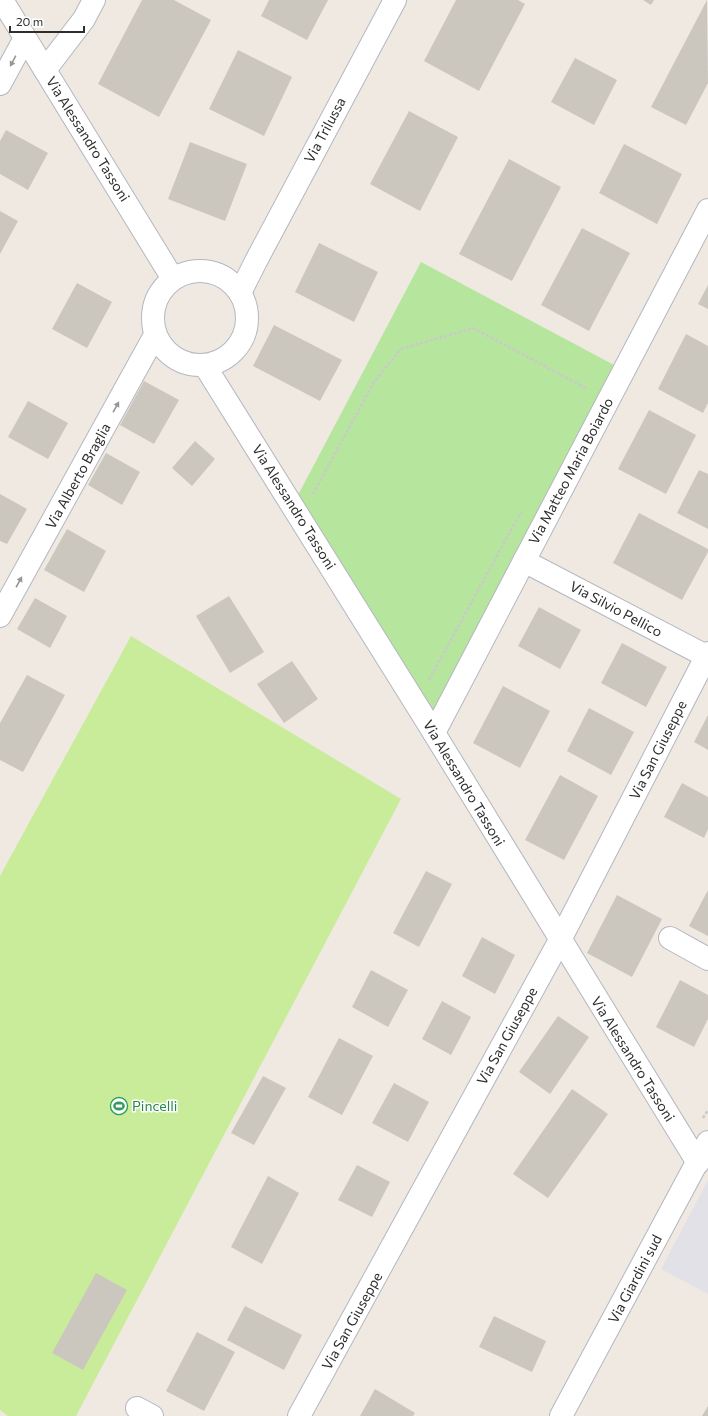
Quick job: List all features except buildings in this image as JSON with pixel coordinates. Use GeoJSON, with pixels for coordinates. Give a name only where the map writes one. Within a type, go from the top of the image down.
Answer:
{"type":"FeatureCollection","features":[{"type":"Feature","properties":{"kind":"street","name":"Via Alessandro Tassoni"},"geometry":{"type":"LineString","coordinates":[[2,0],[173,279]]}},
{"type":"Feature","properties":{"kind":"street"},"geometry":{"type":"LineString","coordinates":[[45,70],[84,19],[94,0]]}},
{"type":"Feature","properties":{"kind":"street","name":"Via Trilussa"},"geometry":{"type":"LineString","coordinates":[[235,287],[256,261],[395,0]]}},
{"type":"Feature","properties":{"kind":"street"},"geometry":{"type":"LineString","coordinates":[[0,84],[25,38]]}},
{"type":"Feature","properties":{"kind":"street","name":"Via Matteo Maria Boiardo"},"geometry":{"type":"LineString","coordinates":[[434,733],[609,400],[705,222]]}},
{"type":"Feature","properties":{"kind":"street"},"geometry":{"type":"LineString","coordinates":[[202,271],[216,274],[235,287],[246,307],[247,323],[243,338],[235,350],[214,363],[190,365],[175,359],[163,348],[155,335],[152,319],[154,304],[162,290],[173,279],[187,273],[202,271]]}},
{"type":"Feature","properties":{"kind":"street","name":"Via Alberto Braglia"},"geometry":{"type":"LineString","coordinates":[[0,616],[155,335]]}},
{"type":"Feature","properties":{"kind":"street","name":"Via Alessandro Tassoni"},"geometry":{"type":"LineString","coordinates":[[214,363],[229,403],[698,1163]]}},
{"type":"Feature","properties":{"kind":"street","name":"Via Silvio Pellico"},"geometry":{"type":"LineString","coordinates":[[524,561],[708,655]]}},
{"type":"Feature","properties":{"kind":"street","name":"Via San Giuseppe"},"geometry":{"type":"LineString","coordinates":[[299,1416],[560,940],[708,655]]}},
{"type":"Feature","properties":{"kind":"street"},"geometry":{"type":"LineString","coordinates":[[670,938],[708,959]]}},
{"type":"Feature","properties":{"kind":"street","name":"Via Giardini sud"},"geometry":{"type":"LineString","coordinates":[[561,1416],[708,1142]]}},
{"type":"Feature","properties":{"kind":"path"},"geometry":{"type":"LineString","coordinates":[[300,518],[374,382],[401,349],[473,328],[609,400]]}},
{"type":"Feature","properties":{"kind":"path"},"geometry":{"type":"LineString","coordinates":[[584,396],[588,389]]}},
{"type":"Feature","properties":{"kind":"path"},"geometry":{"type":"LineString","coordinates":[[416,704],[523,508]]}},
{"type":"Feature","properties":{"kind":"shaded area"},"geometry":{"type":"Polygon","coordinates":[[[708,1180],[708,1294],[661,1269],[708,1180]]]}},
{"type":"Feature","properties":{"kind":"green space"},"geometry":{"type":"Polygon","coordinates":[[[421,262],[614,365],[431,718],[297,497],[421,262]]]}},
{"type":"Feature","properties":{"kind":"green space","name":"Pincelli"},"geometry":{"type":"Polygon","coordinates":[[[131,636],[401,799],[76,1416],[8,1416],[0,1410],[0,876],[131,636]]]}},
{"type":"Feature","properties":{"kind":"place","name":"Pincelli"},"geometry":{"type":"Point","coordinates":[119,1106]}}]}
